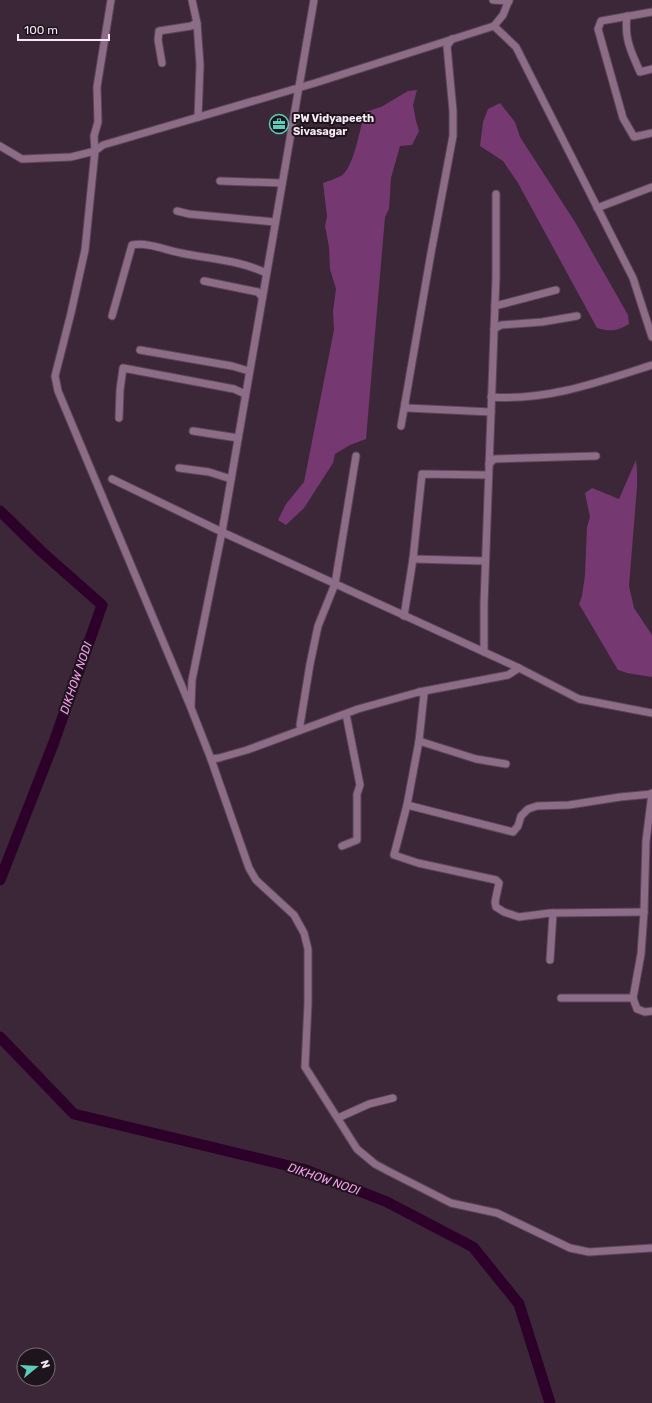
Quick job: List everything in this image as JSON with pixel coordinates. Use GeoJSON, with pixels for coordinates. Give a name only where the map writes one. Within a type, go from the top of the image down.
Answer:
{"type":"FeatureCollection","features":[{"type":"Feature","properties":{"kind":"street"},"geometry":{"type":"LineString","coordinates":[[111,0],[97,87],[98,122],[94,136],[95,151],[85,250],[55,376],[58,391],[191,708],[211,759],[249,868],[256,880],[294,915],[304,933],[308,949],[308,1004],[305,1067],[357,1149],[375,1164],[388,1172],[451,1203],[497,1213],[570,1248],[589,1252],[652,1248]]}},
{"type":"Feature","properties":{"kind":"street"},"geometry":{"type":"LineString","coordinates":[[192,0],[197,23],[200,64],[198,117]]}},
{"type":"Feature","properties":{"kind":"street"},"geometry":{"type":"LineString","coordinates":[[191,708],[192,680],[222,532],[314,0]]}},
{"type":"Feature","properties":{"kind":"street"},"geometry":{"type":"LineString","coordinates":[[0,146],[22,159],[71,157],[95,151],[103,145],[299,87],[494,26],[503,15],[509,1],[493,0]]}},
{"type":"Feature","properties":{"kind":"street"},"geometry":{"type":"LineString","coordinates":[[652,12],[601,21],[598,29],[624,118],[634,137],[652,133]]}},
{"type":"Feature","properties":{"kind":"street"},"geometry":{"type":"LineString","coordinates":[[627,16],[625,31],[631,51],[640,72],[652,69]]}},
{"type":"Feature","properties":{"kind":"street"},"geometry":{"type":"LineString","coordinates":[[162,63],[158,40],[159,31],[191,26],[197,23]]}},
{"type":"Feature","properties":{"kind":"street"},"geometry":{"type":"LineString","coordinates":[[494,26],[516,47],[633,278],[652,337]]}},
{"type":"Feature","properties":{"kind":"street"},"geometry":{"type":"LineString","coordinates":[[401,426],[453,136],[453,111],[447,46],[452,39]]}},
{"type":"Feature","properties":{"kind":"street"},"geometry":{"type":"LineString","coordinates":[[220,181],[282,184]]}},
{"type":"Feature","properties":{"kind":"street"},"geometry":{"type":"LineString","coordinates":[[597,208],[652,187]]}},
{"type":"Feature","properties":{"kind":"street"},"geometry":{"type":"LineString","coordinates":[[484,652],[488,475],[495,306],[496,194]]}},
{"type":"Feature","properties":{"kind":"street"},"geometry":{"type":"LineString","coordinates":[[178,211],[189,214],[275,222]]}},
{"type":"Feature","properties":{"kind":"street"},"geometry":{"type":"LineString","coordinates":[[112,316],[132,245],[141,243],[179,253],[254,267],[266,272]]}},
{"type":"Feature","properties":{"kind":"street"},"geometry":{"type":"LineString","coordinates":[[204,281],[258,292],[262,297]]}},
{"type":"Feature","properties":{"kind":"street"},"geometry":{"type":"LineString","coordinates":[[495,306],[556,290]]}},
{"type":"Feature","properties":{"kind":"street"},"geometry":{"type":"LineString","coordinates":[[494,329],[501,325],[542,322],[577,316]]}},
{"type":"Feature","properties":{"kind":"street"},"geometry":{"type":"LineString","coordinates":[[140,350],[232,366],[249,371]]}},
{"type":"Feature","properties":{"kind":"street"},"geometry":{"type":"LineString","coordinates":[[491,397],[525,397],[558,393],[652,365]]}},
{"type":"Feature","properties":{"kind":"street"},"geometry":{"type":"LineString","coordinates":[[119,418],[120,390],[123,368],[234,389],[245,394]]}},
{"type":"Feature","properties":{"kind":"street"},"geometry":{"type":"LineString","coordinates":[[405,404],[407,408],[491,412]]}},
{"type":"Feature","properties":{"kind":"street"},"geometry":{"type":"LineString","coordinates":[[193,431],[238,438]]}},
{"type":"Feature","properties":{"kind":"street"},"geometry":{"type":"LineString","coordinates":[[301,729],[300,725],[318,626],[335,584],[356,456]]}},
{"type":"Feature","properties":{"kind":"street"},"geometry":{"type":"LineString","coordinates":[[489,464],[494,459],[596,456]]}},
{"type":"Feature","properties":{"kind":"street"},"geometry":{"type":"LineString","coordinates":[[179,468],[209,472],[230,479]]}},
{"type":"Feature","properties":{"kind":"street"},"geometry":{"type":"LineString","coordinates":[[404,616],[413,558],[422,474],[488,475]]}},
{"type":"Feature","properties":{"kind":"street"},"geometry":{"type":"LineString","coordinates":[[112,479],[222,532],[519,668],[579,699],[652,713]]}},
{"type":"Feature","properties":{"kind":"street"},"geometry":{"type":"LineString","coordinates":[[413,558],[486,561]]}},
{"type":"Feature","properties":{"kind":"street"},"geometry":{"type":"LineString","coordinates":[[211,759],[247,750],[301,729],[419,692],[508,675],[519,668]]}},
{"type":"Feature","properties":{"kind":"street"},"geometry":{"type":"LineString","coordinates":[[419,692],[424,694],[419,741],[407,805],[394,855],[418,863],[496,880],[499,886],[495,902],[496,907],[516,916],[553,913],[644,912]]}},
{"type":"Feature","properties":{"kind":"street"},"geometry":{"type":"LineString","coordinates":[[342,846],[357,840],[357,794],[360,785],[346,714]]}},
{"type":"Feature","properties":{"kind":"street"},"geometry":{"type":"LineString","coordinates":[[419,741],[476,758],[506,764]]}},
{"type":"Feature","properties":{"kind":"street"},"geometry":{"type":"LineString","coordinates":[[407,805],[514,832],[518,826],[521,816],[528,809],[537,806],[569,805],[652,793],[646,840],[641,954],[633,998],[637,1009],[645,1012],[652,1011]]}},
{"type":"Feature","properties":{"kind":"street"},"geometry":{"type":"LineString","coordinates":[[550,960],[553,913]]}},
{"type":"Feature","properties":{"kind":"street"},"geometry":{"type":"LineString","coordinates":[[561,998],[633,998]]}},
{"type":"Feature","properties":{"kind":"street"},"geometry":{"type":"LineString","coordinates":[[338,1118],[369,1104],[393,1098]]}},
{"type":"Feature","properties":{"kind":"shaded area"},"geometry":{"type":"Polygon","coordinates":[[[417,90],[413,105],[419,131],[412,145],[400,146],[391,178],[389,209],[385,217],[366,439],[350,445],[335,454],[333,463],[304,508],[286,525],[278,520],[286,504],[304,482],[334,330],[333,311],[336,289],[330,269],[329,247],[325,226],[327,216],[323,183],[341,176],[346,172],[356,147],[365,112],[381,107],[408,91],[417,90]]]}},
{"type":"Feature","properties":{"kind":"shaded area"},"geometry":{"type":"Polygon","coordinates":[[[500,103],[515,122],[520,137],[575,222],[628,315],[629,324],[614,330],[597,328],[518,183],[503,161],[480,146],[483,122],[488,109],[500,103]]]}},
{"type":"Feature","properties":{"kind":"shaded area"},"geometry":{"type":"Polygon","coordinates":[[[636,460],[637,487],[629,586],[634,608],[652,635],[652,677],[618,670],[579,604],[582,596],[585,575],[587,527],[590,517],[585,493],[592,488],[619,499],[636,460]]]}},
{"type":"Feature","properties":{"kind":"waterway","name":"DIKHOW NODI"},"geometry":{"type":"LineString","coordinates":[[0,511],[42,552],[102,605],[54,742],[0,880]]}},
{"type":"Feature","properties":{"kind":"waterway","name":"DIKHOW NODI"},"geometry":{"type":"LineString","coordinates":[[0,1037],[74,1114],[306,1170],[387,1202],[473,1247],[519,1304],[550,1403]]}},
{"type":"Feature","properties":{"kind":"place","name":"PW Vidyapeeth Sivasagar"},"geometry":{"type":"Point","coordinates":[279,124]}}]}
